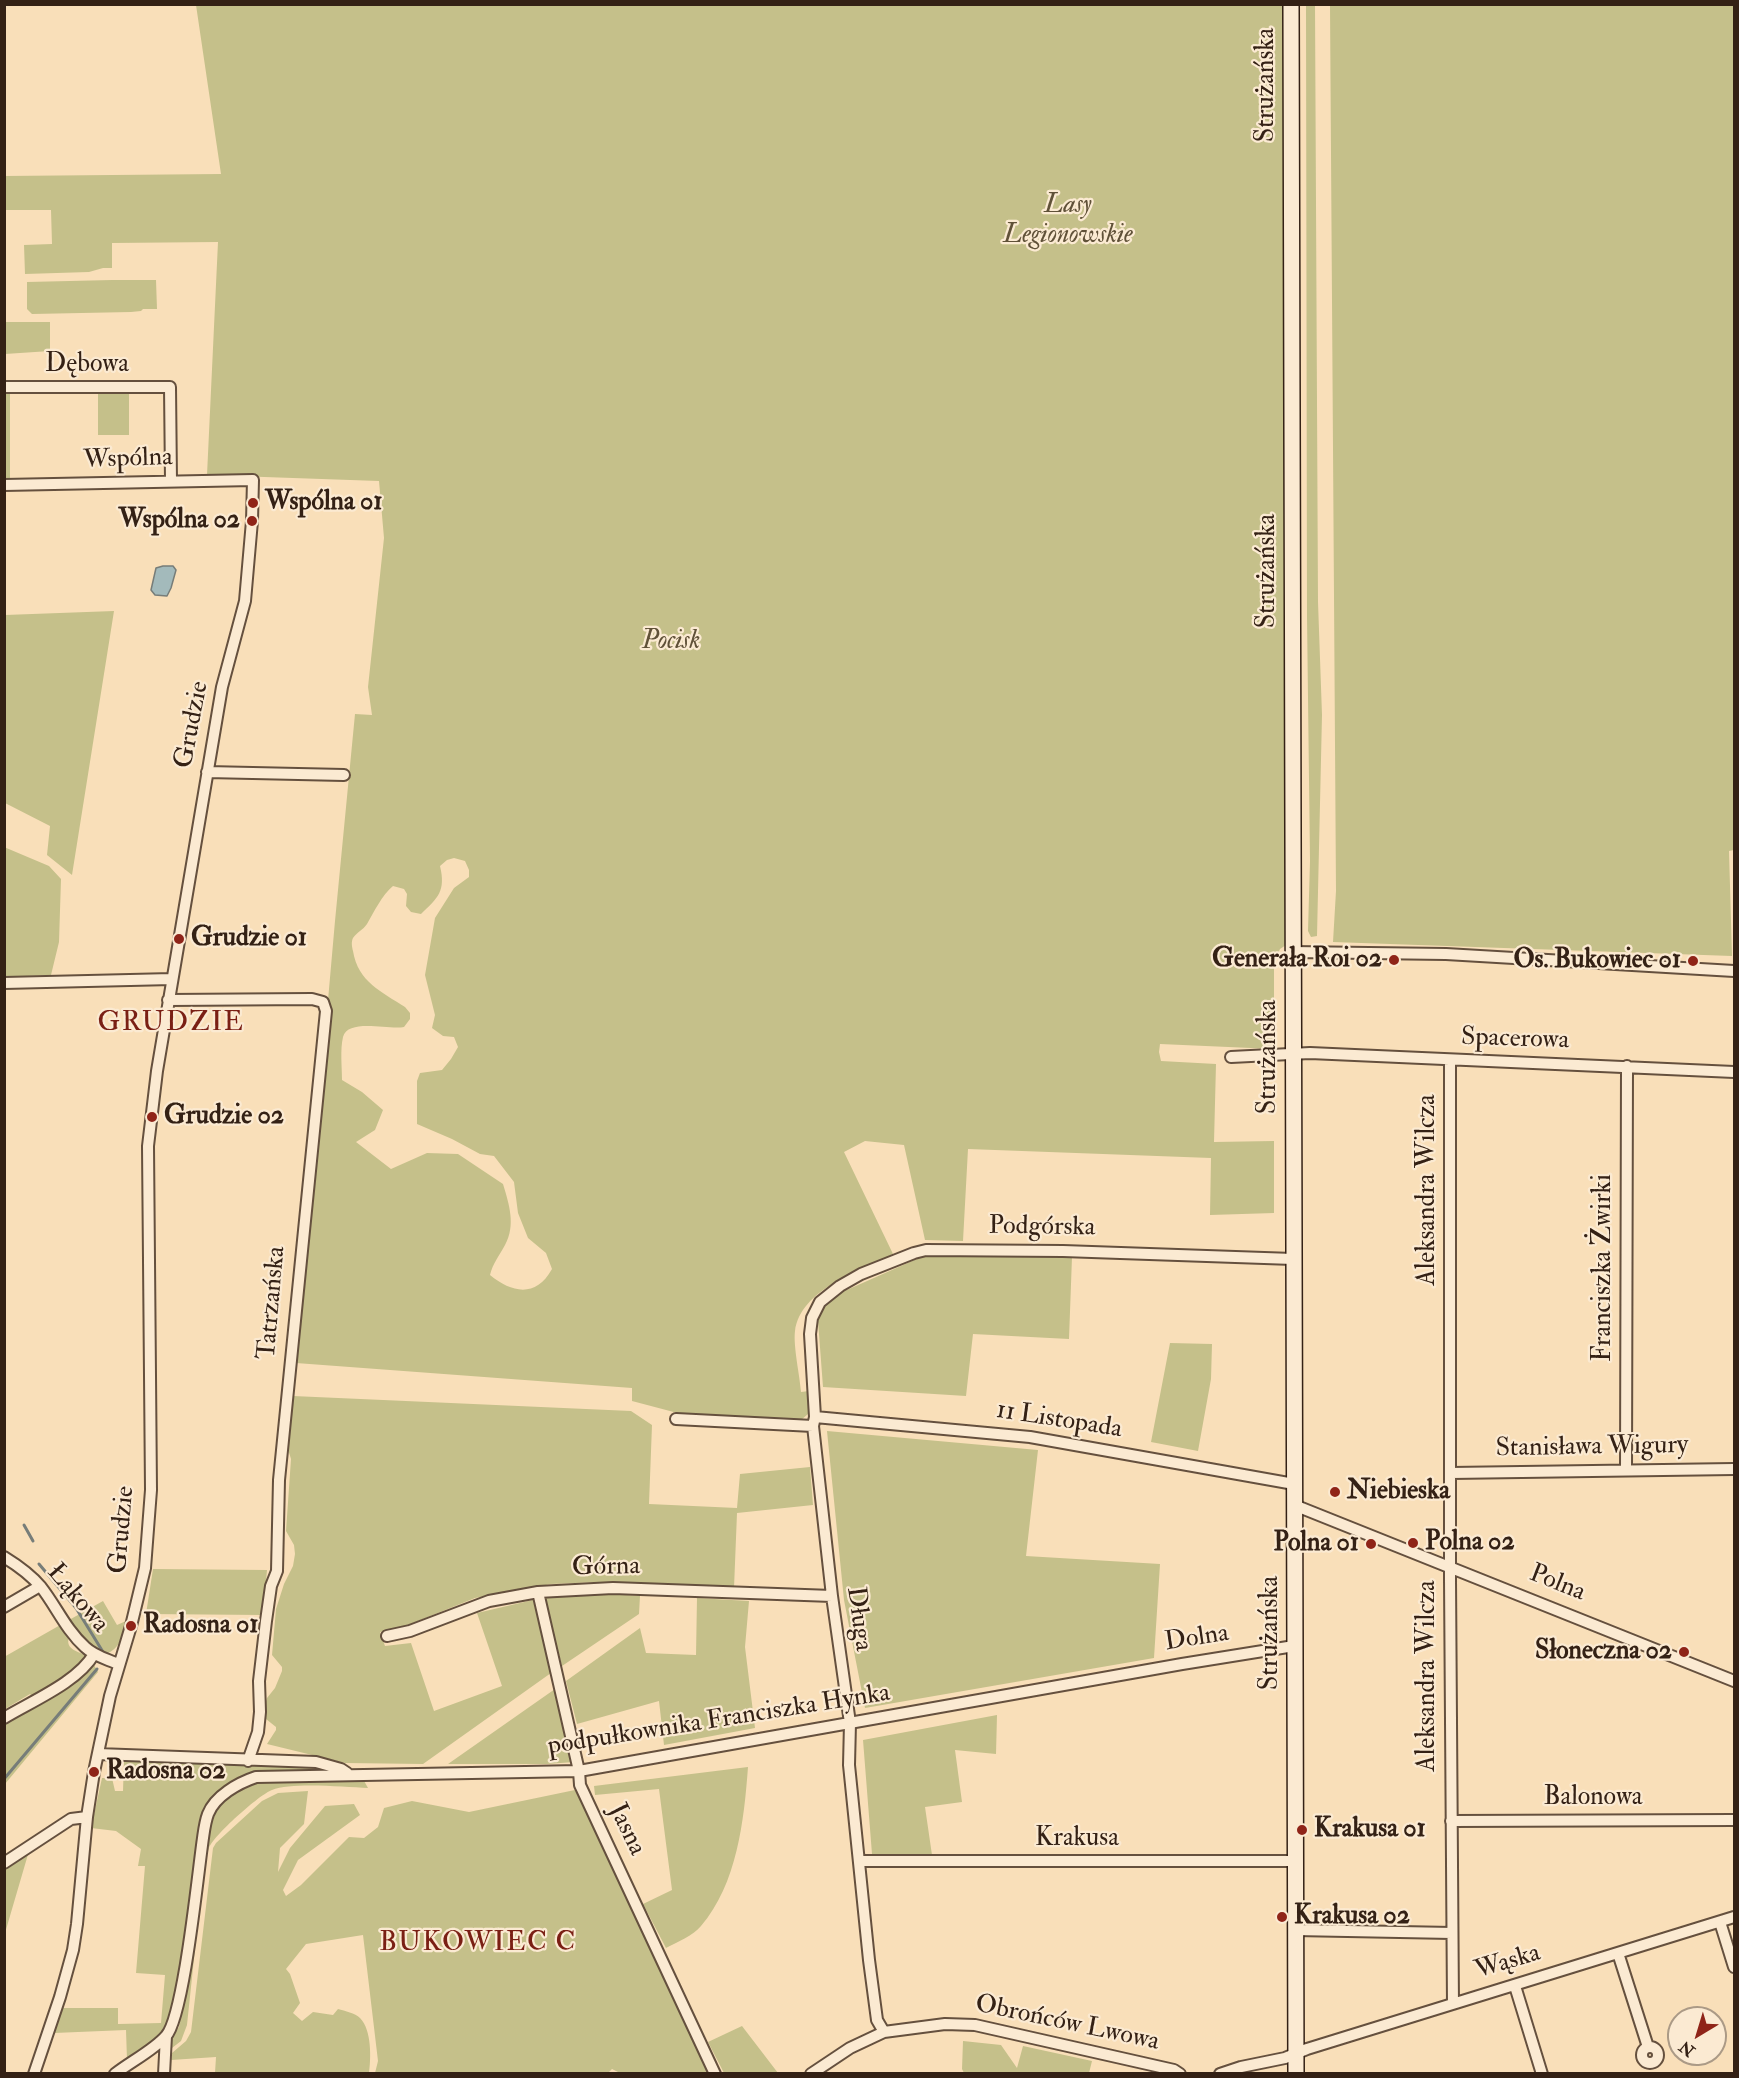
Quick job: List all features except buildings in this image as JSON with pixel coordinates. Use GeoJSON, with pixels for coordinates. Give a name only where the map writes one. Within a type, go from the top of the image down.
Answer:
{"type":"FeatureCollection","features":[{"type":"Feature","properties":{"kind":"main road","name":"Strużańska"},"geometry":{"type":"LineString","coordinates":[[1291,4],[1296,2073]]}},
{"type":"Feature","properties":{"kind":"street","name":"Dębowa"},"geometry":{"type":"LineString","coordinates":[[4,387],[170,387],[171,481]]}},
{"type":"Feature","properties":{"kind":"street","name":"Wspólna"},"geometry":{"type":"LineString","coordinates":[[4,485],[253,480]]}},
{"type":"Feature","properties":{"kind":"street","name":"Grudzie"},"geometry":{"type":"LineString","coordinates":[[34,2073],[60,1997],[73,1950],[87,1817],[98,1754],[118,1664],[143,1580],[151,1490],[148,1146],[168,1000],[222,687],[245,601],[253,480]]}},
{"type":"Feature","properties":{"kind":"street"},"geometry":{"type":"LineString","coordinates":[[207,772],[344,775]]}},
{"type":"Feature","properties":{"kind":"street"},"geometry":{"type":"LineString","coordinates":[[1292,952],[1446,954],[1734,971]]}},
{"type":"Feature","properties":{"kind":"street"},"geometry":{"type":"LineString","coordinates":[[4,982],[172,979]]}},
{"type":"Feature","properties":{"kind":"street","name":"Tatrzańska"},"geometry":{"type":"LineString","coordinates":[[168,1000],[312,999],[323,1002],[326,1011],[279,1480],[277,1571],[272,1586],[265,1631],[258,1732],[248,1761]]}},
{"type":"Feature","properties":{"kind":"street","name":"Spacerowa"},"geometry":{"type":"LineString","coordinates":[[1231,1057],[1293,1053],[1734,1072]]}},
{"type":"Feature","properties":{"kind":"street","name":"Aleksandra Wilcza"},"geometry":{"type":"LineString","coordinates":[[1450,1059],[1453,2004]]}},
{"type":"Feature","properties":{"kind":"street","name":"Franciszka Żwirki"},"geometry":{"type":"LineString","coordinates":[[1626,1469],[1627,1066]]}},
{"type":"Feature","properties":{"kind":"street","name":"Podgórska"},"geometry":{"type":"LineString","coordinates":[[812,1318],[820,1302],[840,1286],[861,1274],[926,1250],[1063,1251],[1293,1259]]}},
{"type":"Feature","properties":{"kind":"street","name":"Długa"},"geometry":{"type":"LineString","coordinates":[[812,1318],[810,1334],[814,1422],[832,1596],[850,1724],[849,1765],[874,2002],[878,2020],[884,2032]]}},
{"type":"Feature","properties":{"kind":"street","name":"11 Listopada"},"geometry":{"type":"LineString","coordinates":[[676,1419],[814,1422],[1030,1437],[1294,1484]]}},
{"type":"Feature","properties":{"kind":"street","name":"Stanisława Wigury"},"geometry":{"type":"LineString","coordinates":[[1450,1473],[1734,1469]]}},
{"type":"Feature","properties":{"kind":"street","name":"Polna"},"geometry":{"type":"LineString","coordinates":[[1294,1505],[1734,1681]]}},
{"type":"Feature","properties":{"kind":"street","name":"Łąkowa"},"geometry":{"type":"LineString","coordinates":[[4,1557],[40,1586],[67,1627],[86,1648],[118,1664]]}},
{"type":"Feature","properties":{"kind":"street"},"geometry":{"type":"LineString","coordinates":[[4,1607],[40,1586]]}},
{"type":"Feature","properties":{"kind":"street","name":"Górna"},"geometry":{"type":"LineString","coordinates":[[387,1636],[410,1631],[489,1601],[538,1592],[613,1588],[832,1596]]}},
{"type":"Feature","properties":{"kind":"street","name":"Jasna"},"geometry":{"type":"LineString","coordinates":[[538,1592],[579,1771],[580,1785],[715,2073]]}},
{"type":"Feature","properties":{"kind":"street","name":"Dolna"},"geometry":{"type":"LineString","coordinates":[[1142,1671],[1294,1646]]}},
{"type":"Feature","properties":{"kind":"street"},"geometry":{"type":"LineString","coordinates":[[4,1718],[78,1674],[89,1664],[94,1654]]}},
{"type":"Feature","properties":{"kind":"street","name":"podpułkownika Franciszka Hynka"},"geometry":{"type":"LineString","coordinates":[[166,2036],[173,2024],[181,1992],[202,1838],[208,1814],[215,1801],[233,1788],[256,1777],[579,1771],[1142,1671]]}},
{"type":"Feature","properties":{"kind":"street"},"geometry":{"type":"LineString","coordinates":[[98,1754],[316,1762],[341,1769],[349,1774]]}},
{"type":"Feature","properties":{"kind":"street"},"geometry":{"type":"LineString","coordinates":[[4,1863],[71,1819],[87,1817]]}},
{"type":"Feature","properties":{"kind":"street","name":"Balonowa"},"geometry":{"type":"LineString","coordinates":[[1451,1821],[1734,1820]]}},
{"type":"Feature","properties":{"kind":"street","name":"Krakusa"},"geometry":{"type":"LineString","coordinates":[[859,1861],[1295,1862]]}},
{"type":"Feature","properties":{"kind":"street","name":"Wąska"},"geometry":{"type":"LineString","coordinates":[[1220,2073],[1285,2058],[1734,1917]]}},
{"type":"Feature","properties":{"kind":"street"},"geometry":{"type":"LineString","coordinates":[[1720,1922],[1734,1967]]}},
{"type":"Feature","properties":{"kind":"street"},"geometry":{"type":"LineString","coordinates":[[1294,1930],[1452,1933]]}},
{"type":"Feature","properties":{"kind":"street"},"geometry":{"type":"LineString","coordinates":[[1618,1953],[1648,2047]]}},
{"type":"Feature","properties":{"kind":"street"},"geometry":{"type":"LineString","coordinates":[[1515,1986],[1542,2073]]}},
{"type":"Feature","properties":{"kind":"street","name":"Obrońców Lwowa"},"geometry":{"type":"LineString","coordinates":[[811,2073],[850,2048],[884,2032],[945,2024],[975,2025],[1101,2052],[1180,2073]]}},
{"type":"Feature","properties":{"kind":"street"},"geometry":{"type":"LineString","coordinates":[[115,2073],[166,2036]]}},
{"type":"Feature","properties":{"kind":"street"},"geometry":{"type":"LineString","coordinates":[[164,2073],[166,2036]]}},
{"type":"Feature","properties":{"kind":"green space"},"geometry":{"type":"Polygon","coordinates":[[[196,5],[1285,5],[1286,945],[1280,949],[1274,962],[1274,1049],[1160,1044],[1159,1052],[1161,1061],[1216,1064],[1214,1142],[1274,1141],[1274,1213],[1210,1215],[1211,1158],[968,1149],[963,1241],[925,1240],[904,1145],[865,1141],[844,1152],[893,1254],[834,1283],[808,1304],[800,1316],[795,1331],[796,1353],[801,1392],[809,1391],[808,1414],[801,1420],[685,1415],[632,1401],[632,1388],[296,1363],[355,714],[372,715],[368,687],[384,538],[379,481],[207,475],[218,242],[112,243],[112,268],[89,272],[25,274],[24,245],[52,244],[51,210],[5,210],[4,176],[221,174],[196,5]],[[454,858],[440,866],[441,888],[432,903],[421,914],[411,912],[406,906],[407,894],[404,889],[393,886],[365,926],[353,938],[353,949],[360,971],[372,985],[405,1007],[410,1013],[410,1019],[404,1027],[360,1026],[346,1031],[342,1047],[342,1080],[362,1092],[383,1110],[375,1130],[356,1142],[391,1169],[427,1153],[458,1154],[503,1184],[510,1214],[510,1230],[490,1275],[507,1286],[523,1290],[539,1285],[552,1269],[546,1253],[528,1238],[518,1213],[514,1182],[494,1156],[480,1154],[417,1124],[417,1081],[420,1073],[442,1070],[458,1047],[454,1037],[443,1036],[432,1028],[435,1015],[425,975],[435,918],[454,888],[469,877],[465,861],[454,858]]]}},
{"type":"Feature","properties":{"kind":"green space"},"geometry":{"type":"Polygon","coordinates":[[[1306,5],[1315,5],[1318,602],[1322,715],[1317,936],[1311,937],[1308,931],[1310,861],[1307,616],[1306,5]]]}},
{"type":"Feature","properties":{"kind":"green space"},"geometry":{"type":"Polygon","coordinates":[[[1330,5],[1734,5],[1734,850],[1729,851],[1732,956],[1333,942],[1336,891],[1330,5]]]}},
{"type":"Feature","properties":{"kind":"green space"},"geometry":{"type":"Polygon","coordinates":[[[156,280],[157,309],[131,312],[32,314],[27,309],[27,282],[156,280]]]}},
{"type":"Feature","properties":{"kind":"green space"},"geometry":{"type":"Polygon","coordinates":[[[5,322],[50,322],[50,351],[5,354],[5,322]]]}},
{"type":"Feature","properties":{"kind":"green space"},"geometry":{"type":"Polygon","coordinates":[[[129,391],[129,435],[98,435],[98,392],[129,391]]]}},
{"type":"Feature","properties":{"kind":"green space"},"geometry":{"type":"Polygon","coordinates":[[[4,392],[10,392],[10,480],[4,480],[4,392]]]}},
{"type":"Feature","properties":{"kind":"green space"},"geometry":{"type":"Polygon","coordinates":[[[114,611],[72,875],[47,855],[50,826],[5,803],[5,615],[114,611]]]}},
{"type":"Feature","properties":{"kind":"green space"},"geometry":{"type":"Polygon","coordinates":[[[4,847],[49,866],[61,879],[59,942],[51,975],[5,977],[4,847]]]}},
{"type":"Feature","properties":{"kind":"green space"},"geometry":{"type":"Polygon","coordinates":[[[928,1254],[1072,1257],[1069,1339],[973,1334],[966,1396],[823,1387],[818,1321],[822,1308],[840,1293],[928,1254]]]}},
{"type":"Feature","properties":{"kind":"green space"},"geometry":{"type":"Polygon","coordinates":[[[1170,1343],[1212,1344],[1211,1379],[1198,1451],[1151,1442],[1170,1343]]]}},
{"type":"Feature","properties":{"kind":"green space"},"geometry":{"type":"Polygon","coordinates":[[[293,1396],[631,1411],[652,1425],[649,1504],[737,1508],[740,1474],[810,1467],[813,1505],[737,1513],[734,1588],[598,1582],[551,1584],[475,1598],[403,1627],[380,1632],[385,1646],[411,1643],[434,1711],[502,1686],[477,1613],[533,1600],[551,1673],[423,1764],[345,1763],[267,1744],[276,1727],[266,1719],[264,1708],[282,1671],[282,1667],[272,1655],[276,1609],[293,1566],[295,1554],[294,1545],[286,1531],[291,1459],[287,1446],[293,1396]]]}},
{"type":"Feature","properties":{"kind":"green space"},"geometry":{"type":"Polygon","coordinates":[[[827,1431],[1038,1450],[1026,1556],[1160,1564],[1154,1658],[865,1708],[844,1600],[827,1431]]]}},
{"type":"Feature","properties":{"kind":"green space"},"geometry":{"type":"Polygon","coordinates":[[[153,1569],[267,1570],[263,1615],[146,1614],[153,1569]]]}},
{"type":"Feature","properties":{"kind":"green space"},"geometry":{"type":"Polygon","coordinates":[[[597,1593],[640,1596],[639,1614],[562,1666],[544,1597],[597,1593]]]}},
{"type":"Feature","properties":{"kind":"green space"},"geometry":{"type":"Polygon","coordinates":[[[697,1598],[749,1601],[745,1647],[755,1728],[664,1745],[659,1701],[577,1724],[566,1681],[640,1628],[646,1653],[696,1655],[697,1598]]]}},
{"type":"Feature","properties":{"kind":"green space"},"geometry":{"type":"Polygon","coordinates":[[[103,1601],[117,1625],[126,1621],[118,1645],[106,1654],[87,1646],[69,1620],[103,1601]]]}},
{"type":"Feature","properties":{"kind":"green space"},"geometry":{"type":"Polygon","coordinates":[[[62,1624],[69,1637],[70,1647],[85,1655],[83,1666],[33,1698],[30,1694],[5,1709],[4,1657],[62,1624]]]}},
{"type":"Feature","properties":{"kind":"green space"},"geometry":{"type":"Polygon","coordinates":[[[94,1665],[98,1672],[5,1784],[5,1723],[76,1681],[94,1665]]]}},
{"type":"Feature","properties":{"kind":"green space"},"geometry":{"type":"Polygon","coordinates":[[[555,1689],[574,1762],[448,1764],[555,1689]]]}},
{"type":"Feature","properties":{"kind":"green space"},"geometry":{"type":"Polygon","coordinates":[[[997,1715],[996,1754],[955,1750],[962,1802],[925,1807],[932,1855],[872,1854],[863,1740],[997,1715]]]}},
{"type":"Feature","properties":{"kind":"green space"},"geometry":{"type":"Polygon","coordinates":[[[124,1760],[311,1766],[330,1771],[281,1771],[250,1775],[222,1789],[210,1802],[177,2002],[162,2033],[127,2060],[126,2030],[54,2033],[63,2008],[118,2008],[118,2024],[161,2023],[165,1975],[136,1973],[145,1866],[138,1866],[141,1849],[116,1831],[91,1828],[102,1778],[112,1778],[115,1791],[123,1791],[124,1760]]]}},
{"type":"Feature","properties":{"kind":"green space"},"geometry":{"type":"Polygon","coordinates":[[[748,1767],[737,1851],[723,1891],[698,1930],[666,1948],[643,1904],[672,1890],[659,1789],[595,1795],[594,1786],[748,1767]]]}},
{"type":"Feature","properties":{"kind":"green space"},"geometry":{"type":"Polygon","coordinates":[[[363,1779],[368,1788],[292,1786],[272,1790],[238,1816],[212,1842],[202,1879],[187,2025],[181,2041],[172,2048],[170,2039],[179,2027],[210,1824],[219,1808],[238,1792],[263,1782],[363,1779]]]}},
{"type":"Feature","properties":{"kind":"green space"},"geometry":{"type":"Polygon","coordinates":[[[575,1790],[699,2047],[709,2073],[622,2074],[612,2069],[607,2074],[375,2073],[378,2061],[363,1935],[306,1944],[286,1969],[300,2003],[293,2013],[302,2021],[313,2012],[333,2015],[338,2009],[353,2013],[364,2023],[369,2037],[369,2073],[215,2073],[216,2057],[171,2060],[172,2053],[186,2041],[191,2032],[213,1848],[262,1801],[278,1793],[308,1791],[304,1824],[280,1848],[278,1872],[290,1848],[325,1806],[354,1804],[360,1815],[298,1860],[283,1890],[286,1896],[301,1885],[349,1837],[364,1838],[378,1827],[384,1808],[412,1801],[469,1812],[575,1790]]]}},
{"type":"Feature","properties":{"kind":"green space"},"geometry":{"type":"Polygon","coordinates":[[[29,1851],[5,1933],[5,1867],[29,1851]]]}},
{"type":"Feature","properties":{"kind":"green space"},"geometry":{"type":"Polygon","coordinates":[[[742,2026],[778,2073],[724,2073],[708,2042],[742,2026]]]}},
{"type":"Feature","properties":{"kind":"green space"},"geometry":{"type":"Polygon","coordinates":[[[963,2041],[1001,2045],[1017,2068],[1023,2046],[1092,2061],[1089,2073],[964,2073],[962,2069],[963,2041]]]}},
{"type":"Feature","properties":{"kind":"water"},"geometry":{"type":"Polygon","coordinates":[[[173,566],[176,570],[167,596],[155,595],[151,590],[156,568],[173,566]]]}},
{"type":"Feature","properties":{"kind":"waterway"},"geometry":{"type":"LineString","coordinates":[[24,1525],[33,1541]]}},
{"type":"Feature","properties":{"kind":"waterway"},"geometry":{"type":"LineString","coordinates":[[39,1564],[76,1608],[103,1652]]}},
{"type":"Feature","properties":{"kind":"waterway"},"geometry":{"type":"LineString","coordinates":[[4,1779],[97,1669]]}},
{"type":"Feature","properties":{"kind":"place","name":"Wspólna 01"},"geometry":{"type":"Point","coordinates":[253,503]}},
{"type":"Feature","properties":{"kind":"place","name":"Wspólna 02"},"geometry":{"type":"Point","coordinates":[252,521]}},
{"type":"Feature","properties":{"kind":"place","name":"Grudzie 01"},"geometry":{"type":"Point","coordinates":[179,939]}},
{"type":"Feature","properties":{"kind":"place","name":"Generała Roi 02"},"geometry":{"type":"Point","coordinates":[1394,960]}},
{"type":"Feature","properties":{"kind":"place","name":"Os. Bukowiec 01"},"geometry":{"type":"Point","coordinates":[1693,961]}},
{"type":"Feature","properties":{"kind":"place","name":"Grudzie 02"},"geometry":{"type":"Point","coordinates":[152,1117]}},
{"type":"Feature","properties":{"kind":"place","name":"Niebieska"},"geometry":{"type":"Point","coordinates":[1335,1492]}},
{"type":"Feature","properties":{"kind":"place","name":"Polna 02"},"geometry":{"type":"Point","coordinates":[1413,1543]}},
{"type":"Feature","properties":{"kind":"place","name":"Polna 01"},"geometry":{"type":"Point","coordinates":[1371,1544]}},
{"type":"Feature","properties":{"kind":"place","name":"Radosna 01"},"geometry":{"type":"Point","coordinates":[131,1626]}},
{"type":"Feature","properties":{"kind":"place","name":"Słoneczna 02"},"geometry":{"type":"Point","coordinates":[1684,1652]}},
{"type":"Feature","properties":{"kind":"place","name":"Radosna 02"},"geometry":{"type":"Point","coordinates":[94,1772]}},
{"type":"Feature","properties":{"kind":"place","name":"Krakusa 01"},"geometry":{"type":"Point","coordinates":[1302,1830]}},
{"type":"Feature","properties":{"kind":"place","name":"Krakusa 02"},"geometry":{"type":"Point","coordinates":[1282,1917]}},
{"type":"Feature","properties":{"kind":"district","name":"GRUDZIE"},"geometry":{"type":"Point","coordinates":[171,1024]}},
{"type":"Feature","properties":{"kind":"district","name":"BUKOWIEC C"},"geometry":{"type":"Point","coordinates":[478,1944]}},
{"type":"Feature","properties":{"kind":"park label","name":"Lasy Legionowskie"},"geometry":{"type":"Point","coordinates":[1068,221]}},
{"type":"Feature","properties":{"kind":"park label","name":"Pocisk"},"geometry":{"type":"Point","coordinates":[671,642]}}]}
